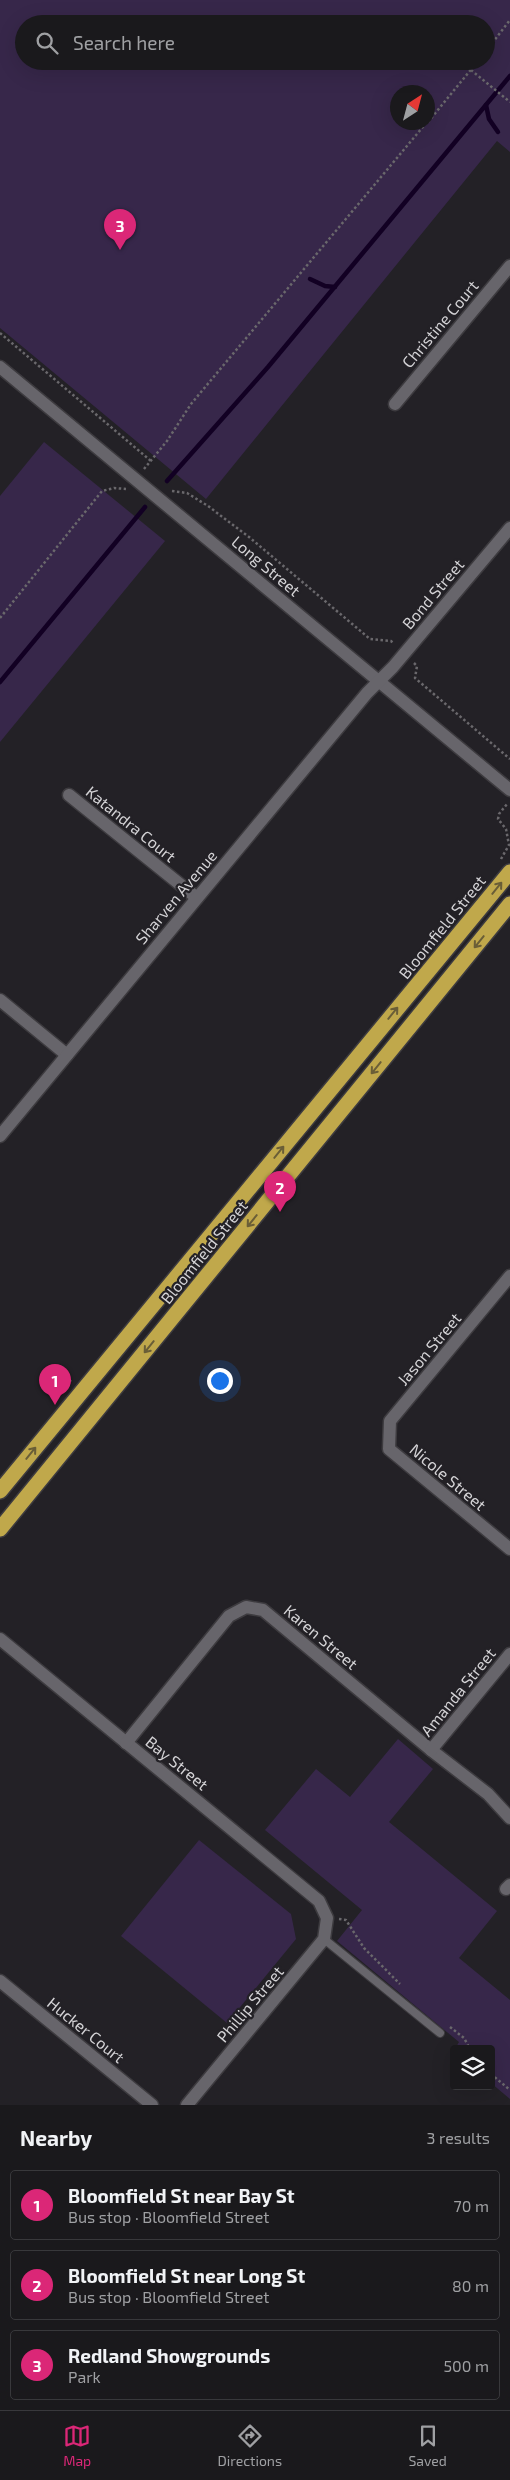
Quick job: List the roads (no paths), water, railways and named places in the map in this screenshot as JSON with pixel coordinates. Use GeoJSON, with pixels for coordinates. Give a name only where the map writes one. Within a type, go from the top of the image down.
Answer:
{"type":"FeatureCollection","features":[{"type":"Feature","properties":{"kind":"highway","name":"Bloomfield Street"},"geometry":{"type":"LineString","coordinates":[[0,1491],[510,872]]}},
{"type":"Feature","properties":{"kind":"highway","name":"Bloomfield Street"},"geometry":{"type":"LineString","coordinates":[[0,1529],[510,904]]}},
{"type":"Feature","properties":{"kind":"street","name":"Christine Court"},"geometry":{"type":"LineString","coordinates":[[395,404],[510,266]]}},
{"type":"Feature","properties":{"kind":"street","name":"Long Street"},"geometry":{"type":"LineString","coordinates":[[0,366],[510,790]]}},
{"type":"Feature","properties":{"kind":"street","name":"Bond Street"},"geometry":{"type":"LineString","coordinates":[[380,681],[510,528]]}},
{"type":"Feature","properties":{"kind":"street","name":"Sharven Avenue"},"geometry":{"type":"LineString","coordinates":[[0,1136],[367,693],[380,681]]}},
{"type":"Feature","properties":{"kind":"street","name":"Katandra Court"},"geometry":{"type":"LineString","coordinates":[[69,795],[197,898]]}},
{"type":"Feature","properties":{"kind":"street"},"geometry":{"type":"LineString","coordinates":[[0,1000],[67,1055]]}},
{"type":"Feature","properties":{"kind":"street","name":"Jason Street"},"geometry":{"type":"LineString","coordinates":[[389,1449],[390,1421],[510,1276]]}},
{"type":"Feature","properties":{"kind":"street","name":"Nicole Street"},"geometry":{"type":"LineString","coordinates":[[389,1449],[510,1549]]}},
{"type":"Feature","properties":{"kind":"street","name":"Karen Street"},"geometry":{"type":"LineString","coordinates":[[126,1742],[229,1616],[246,1607],[263,1610],[431,1750],[488,1794],[510,1818]]}},
{"type":"Feature","properties":{"kind":"street","name":"Bay Street"},"geometry":{"type":"LineString","coordinates":[[0,1639],[319,1901],[327,1918],[324,1940]]}},
{"type":"Feature","properties":{"kind":"street","name":"Amanda Street"},"geometry":{"type":"LineString","coordinates":[[431,1750],[510,1654]]}},
{"type":"Feature","properties":{"kind":"street","name":"Phillip Street"},"geometry":{"type":"LineString","coordinates":[[187,2105],[324,1940]]}},
{"type":"Feature","properties":{"kind":"street","name":"Hucker Court"},"geometry":{"type":"LineString","coordinates":[[0,1981],[152,2105]]}},
{"type":"Feature","properties":{"kind":"lane"},"geometry":{"type":"LineString","coordinates":[[324,1940],[440,2033]]}},
{"type":"Feature","properties":{"kind":"waterway"},"geometry":{"type":"LineString","coordinates":[[167,481],[268,367],[510,76]]}},
{"type":"Feature","properties":{"kind":"waterway"},"geometry":{"type":"LineString","coordinates":[[486,105],[489,119],[498,132]]}},
{"type":"Feature","properties":{"kind":"waterway"},"geometry":{"type":"LineString","coordinates":[[310,279],[325,286],[335,287]]}},
{"type":"Feature","properties":{"kind":"waterway"},"geometry":{"type":"LineString","coordinates":[[0,682],[145,507]]}},
{"type":"Feature","properties":{"kind":"place","name":"Redland Showgrounds"},"geometry":{"type":"Point","coordinates":[120,250]}},
{"type":"Feature","properties":{"kind":"place","name":"Bloomfield St near Long St"},"geometry":{"type":"Point","coordinates":[280,1212]}},
{"type":"Feature","properties":{"kind":"place","name":"Bloomfield St near Bay St"},"geometry":{"type":"Point","coordinates":[55,1405]}}]}
